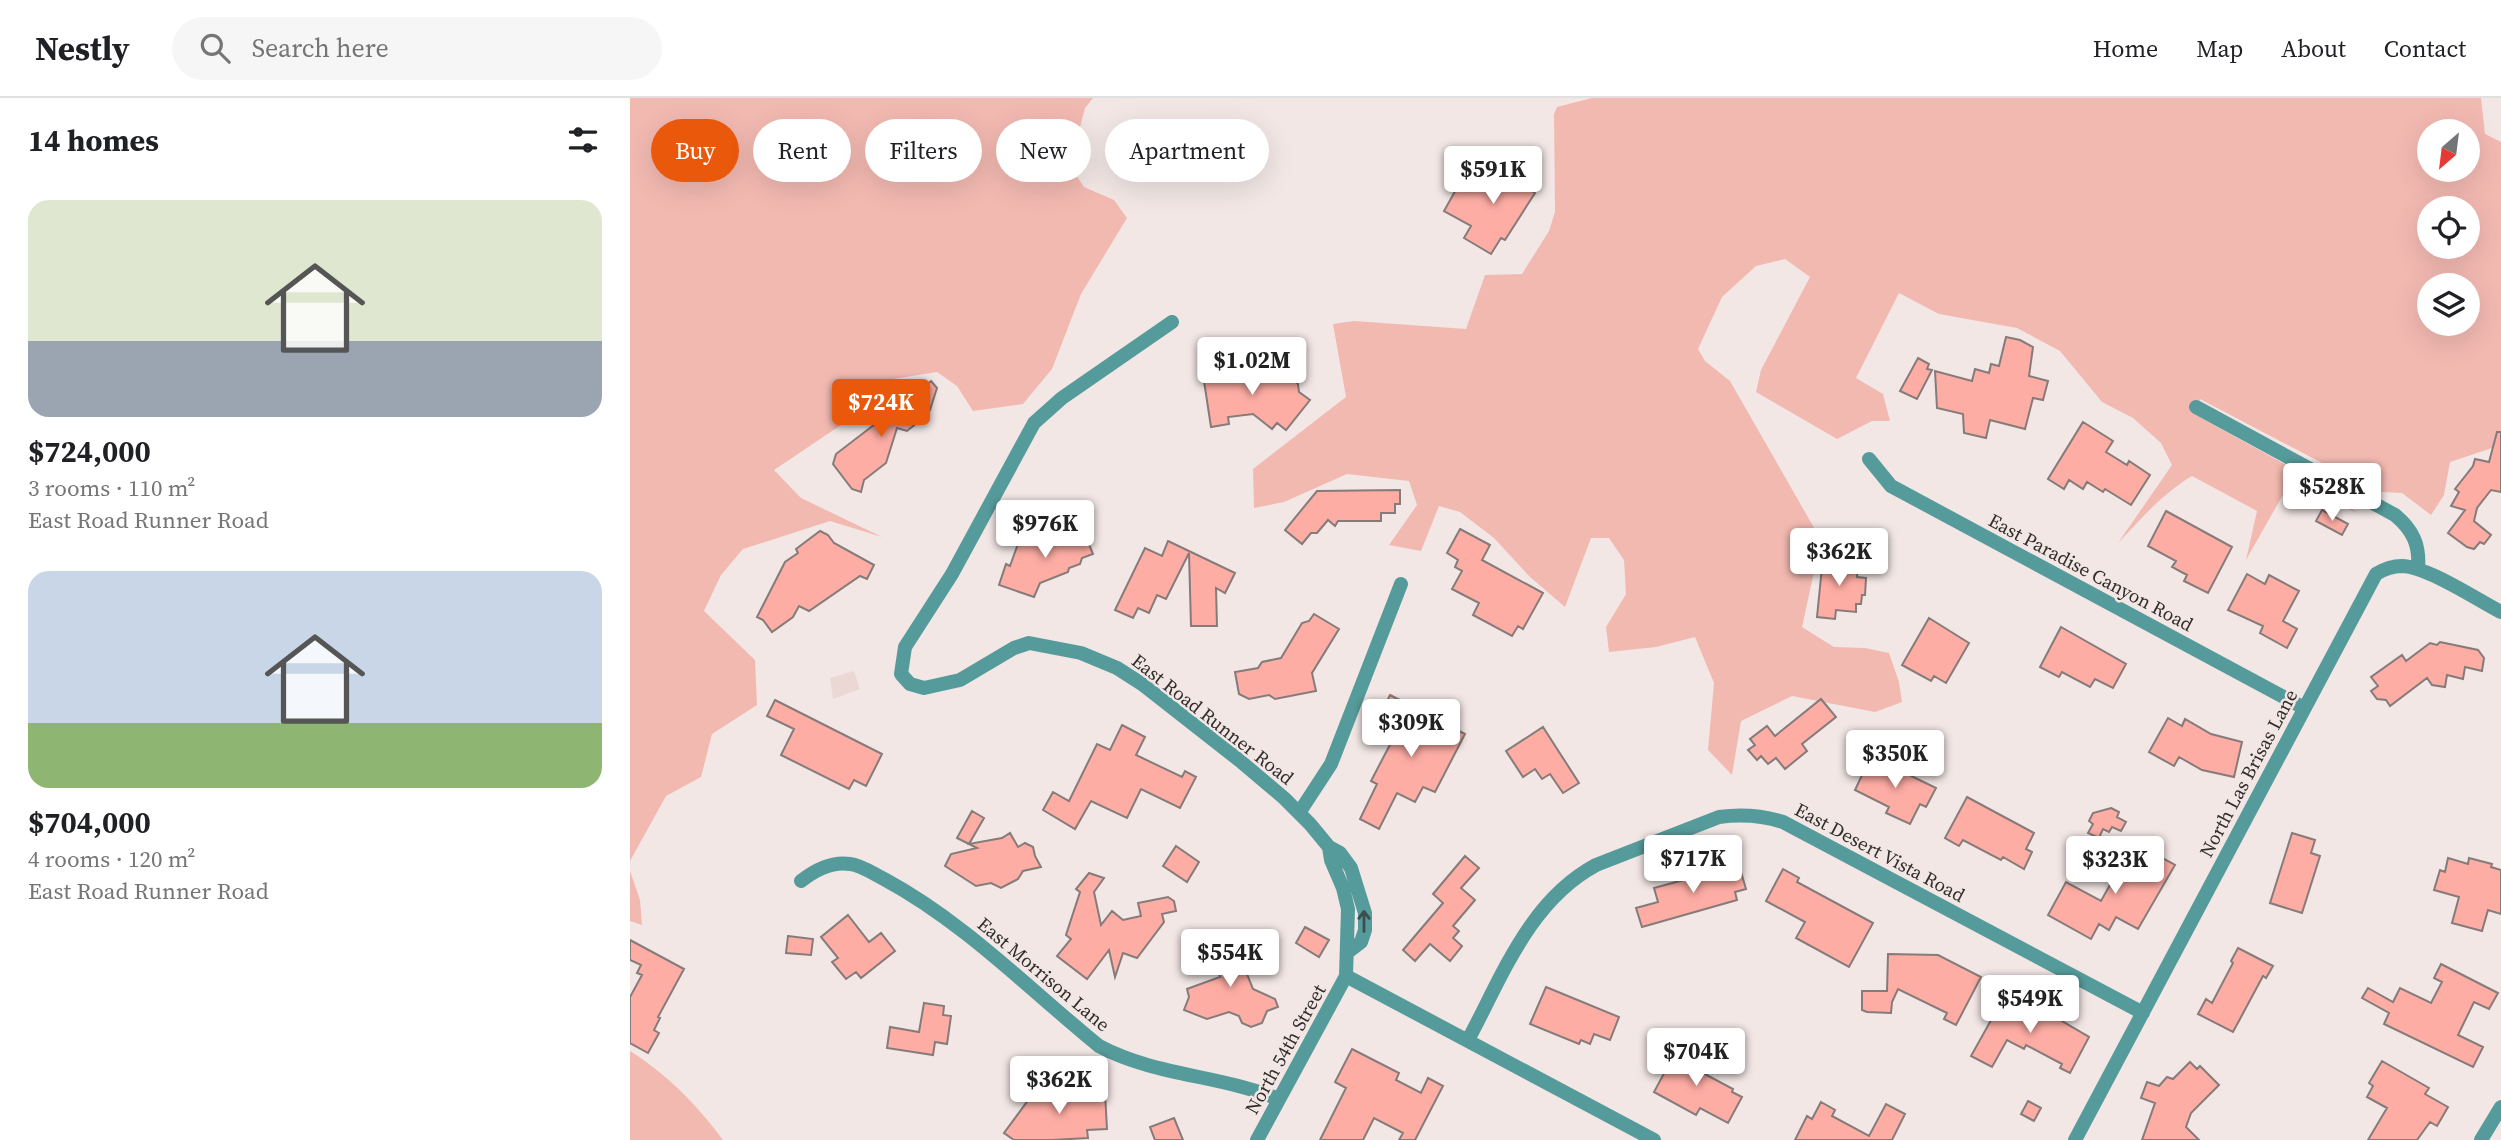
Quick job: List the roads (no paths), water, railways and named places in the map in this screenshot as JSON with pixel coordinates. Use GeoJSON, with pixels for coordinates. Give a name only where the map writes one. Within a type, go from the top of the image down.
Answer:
{"type":"FeatureCollection","features":[{"type":"Feature","properties":{"kind":"street","name":"East Road Runner Road"},"geometry":{"type":"LineString","coordinates":[[1172,322],[1062,398],[1034,423],[953,574],[905,647],[901,674],[910,684],[924,688],[960,680],[1014,648],[1029,643],[1081,653],[1117,668],[1142,684],[1248,767],[1299,813],[1351,867],[1366,913],[1366,930],[1361,942],[1348,953],[1346,976]]}},
{"type":"Feature","properties":{"kind":"street"},"geometry":{"type":"LineString","coordinates":[[2196,407],[2395,515],[2405,523],[2416,539],[2419,554],[2417,569],[2501,612]]}},
{"type":"Feature","properties":{"kind":"street","name":"East Paradise Canyon Road"},"geometry":{"type":"LineString","coordinates":[[1869,458],[1891,486],[2304,708]]}},
{"type":"Feature","properties":{"kind":"street","name":"North Las Brisas Lane"},"geometry":{"type":"LineString","coordinates":[[2075,1140],[2376,574],[2385,568],[2400,566],[2417,569]]}},
{"type":"Feature","properties":{"kind":"street"},"geometry":{"type":"LineString","coordinates":[[1299,813],[1331,764],[1401,584]]}},
{"type":"Feature","properties":{"kind":"street","name":"East Desert Vista Road"},"geometry":{"type":"LineString","coordinates":[[1468,1040],[1531,923],[1560,889],[1596,865],[1719,817],[1738,814],[1783,821],[2143,1013]]}},
{"type":"Feature","properties":{"kind":"street","name":"East Morrison Lane"},"geometry":{"type":"LineString","coordinates":[[801,880],[828,865],[850,864],[877,876],[903,889],[956,926],[1109,1051],[1149,1066],[1253,1088],[1278,1099]]}},
{"type":"Feature","properties":{"kind":"street"},"geometry":{"type":"LineString","coordinates":[[1346,976],[1654,1140]]}},
{"type":"Feature","properties":{"kind":"street","name":"North 54th Street"},"geometry":{"type":"LineString","coordinates":[[1257,1140],[1346,976]]}},
{"type":"Feature","properties":{"kind":"street"},"geometry":{"type":"LineString","coordinates":[[2481,1140],[2501,1107]]}}]}
